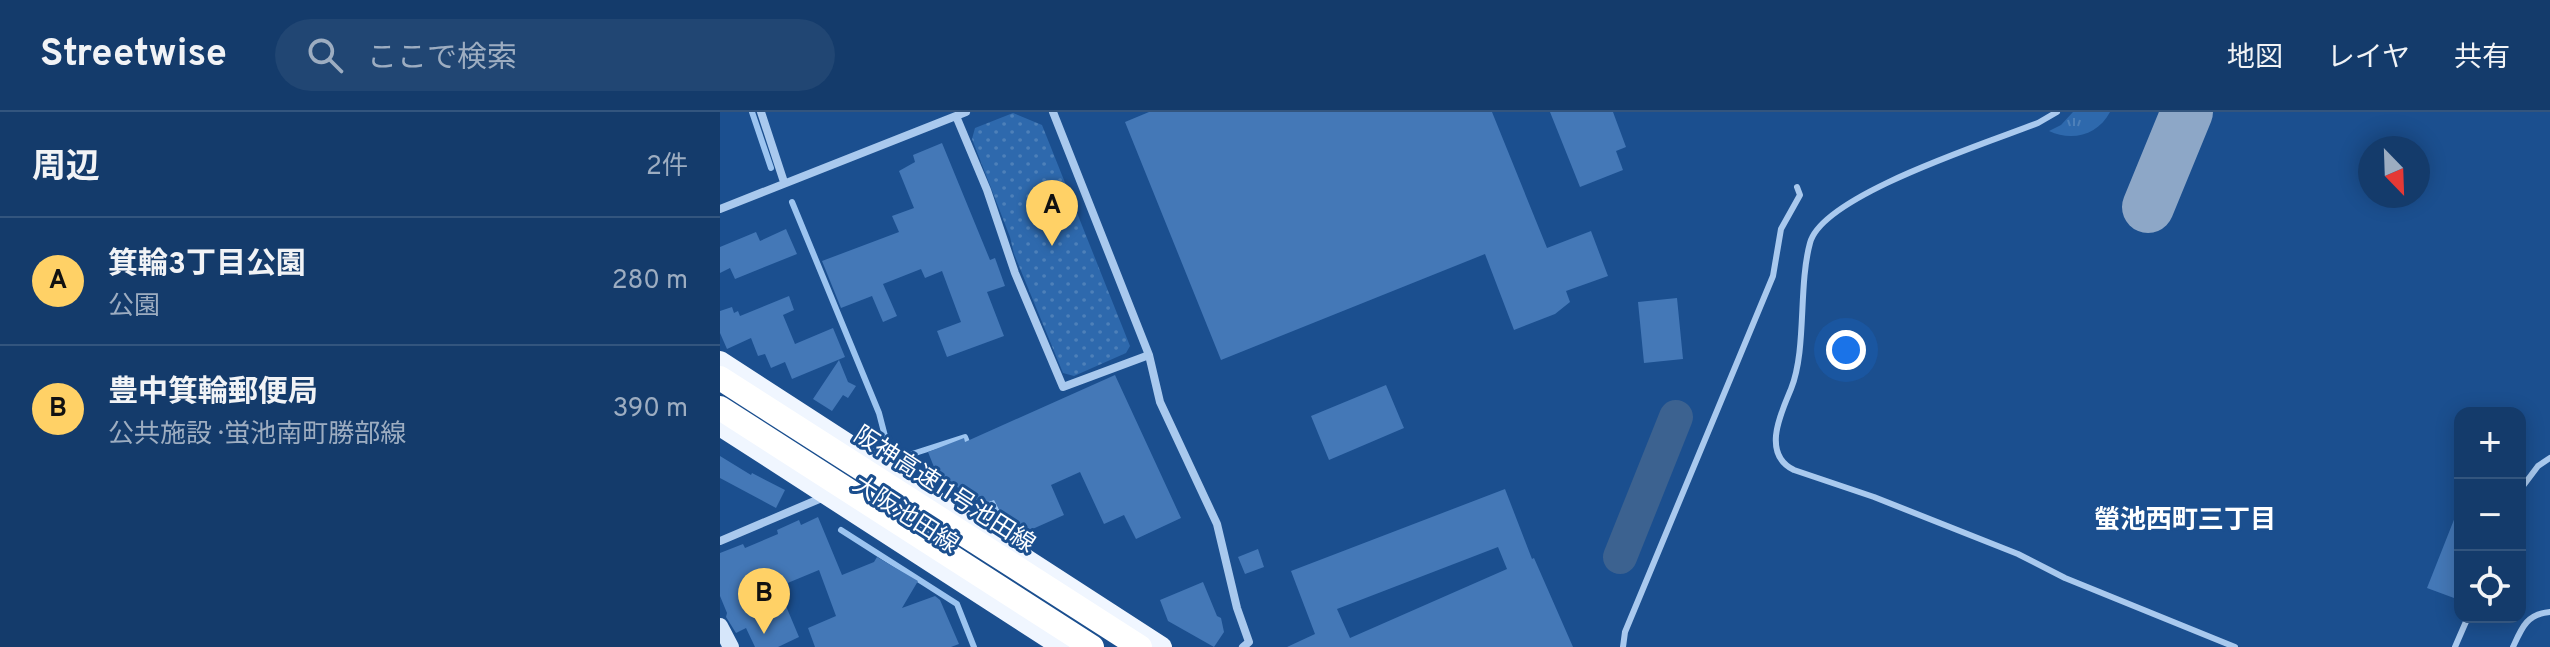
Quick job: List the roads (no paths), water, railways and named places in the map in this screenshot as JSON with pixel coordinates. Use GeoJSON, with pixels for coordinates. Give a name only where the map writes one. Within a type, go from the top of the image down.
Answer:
{"type":"FeatureCollection","features":[{"type":"Feature","properties":{"kind":"highway","name":"阪神高速11号池田線"},"geometry":{"type":"LineString","coordinates":[[720,378],[1140,647]]}},
{"type":"Feature","properties":{"kind":"highway"},"geometry":{"type":"LineString","coordinates":[[720,408],[1092,647]]}},
{"type":"Feature","properties":{"kind":"main road","name":"大阪池田線"},"geometry":{"type":"LineString","coordinates":[[720,361],[1162,647]]}},
{"type":"Feature","properties":{"kind":"main road","name":"大阪池田線"},"geometry":{"type":"LineString","coordinates":[[720,426],[1062,647]]}},
{"type":"Feature","properties":{"kind":"street"},"geometry":{"type":"LineString","coordinates":[[761,112],[784,182]]}},
{"type":"Feature","properties":{"kind":"street"},"geometry":{"type":"LineString","coordinates":[[720,209],[966,112]]}},
{"type":"Feature","properties":{"kind":"street"},"geometry":{"type":"LineString","coordinates":[[1053,112],[1149,355],[1160,402],[1217,524],[1237,608],[1249,642],[1243,647]]}},
{"type":"Feature","properties":{"kind":"street"},"geometry":{"type":"LineString","coordinates":[[956,116],[987,190],[1015,273],[1063,387],[1149,355]]}},
{"type":"Feature","properties":{"kind":"street"},"geometry":{"type":"LineString","coordinates":[[720,541],[829,495]]}},
{"type":"Feature","properties":{"kind":"street"},"geometry":{"type":"LineString","coordinates":[[720,626],[731,647]]}},
{"type":"Feature","properties":{"kind":"lane"},"geometry":{"type":"LineString","coordinates":[[2057,112],[2038,123],[1855,197],[1816,228],[1808,253],[1795,379],[1775,436],[1779,456],[1786,466],[1794,470],[1874,497],[2018,554],[2065,578],[2235,647]]}},
{"type":"Feature","properties":{"kind":"lane"},"geometry":{"type":"LineString","coordinates":[[1623,647],[1625,632],[1773,276],[1781,229],[1800,195],[1797,187]]}},
{"type":"Feature","properties":{"kind":"lane"},"geometry":{"type":"LineString","coordinates":[[2526,482],[2538,466],[2550,458]]}},
{"type":"Feature","properties":{"kind":"lane"},"geometry":{"type":"LineString","coordinates":[[2513,647],[2522,626],[2533,615],[2550,612]]}},
{"type":"Feature","properties":{"kind":"lane"},"geometry":{"type":"LineString","coordinates":[[2455,647],[2465,623]]}},
{"type":"Feature","properties":{"kind":"waterway"},"geometry":{"type":"LineString","coordinates":[[752,112],[771,168]]}},
{"type":"Feature","properties":{"kind":"waterway"},"geometry":{"type":"LineString","coordinates":[[792,202],[879,413],[886,440]]}},
{"type":"Feature","properties":{"kind":"waterway"},"geometry":{"type":"LineString","coordinates":[[1620,557],[1676,417]]}},
{"type":"Feature","properties":{"kind":"waterway"},"geometry":{"type":"LineString","coordinates":[[909,455],[965,437],[969,447]]}},
{"type":"Feature","properties":{"kind":"waterway"},"geometry":{"type":"LineString","coordinates":[[989,494],[997,512]]}},
{"type":"Feature","properties":{"kind":"waterway"},"geometry":{"type":"LineString","coordinates":[[841,530],[957,604],[974,647]]}},
{"type":"Feature","properties":{"kind":"place","name":"箕輪3丁目公園"},"geometry":{"type":"Point","coordinates":[1052,246]}},
{"type":"Feature","properties":{"kind":"place","name":"豊中箕輪郵便局"},"geometry":{"type":"Point","coordinates":[764,634]}},
{"type":"Feature","properties":{"kind":"district","name":"螢池西町三丁目"},"geometry":{"type":"Point","coordinates":[2185,519]}}]}
